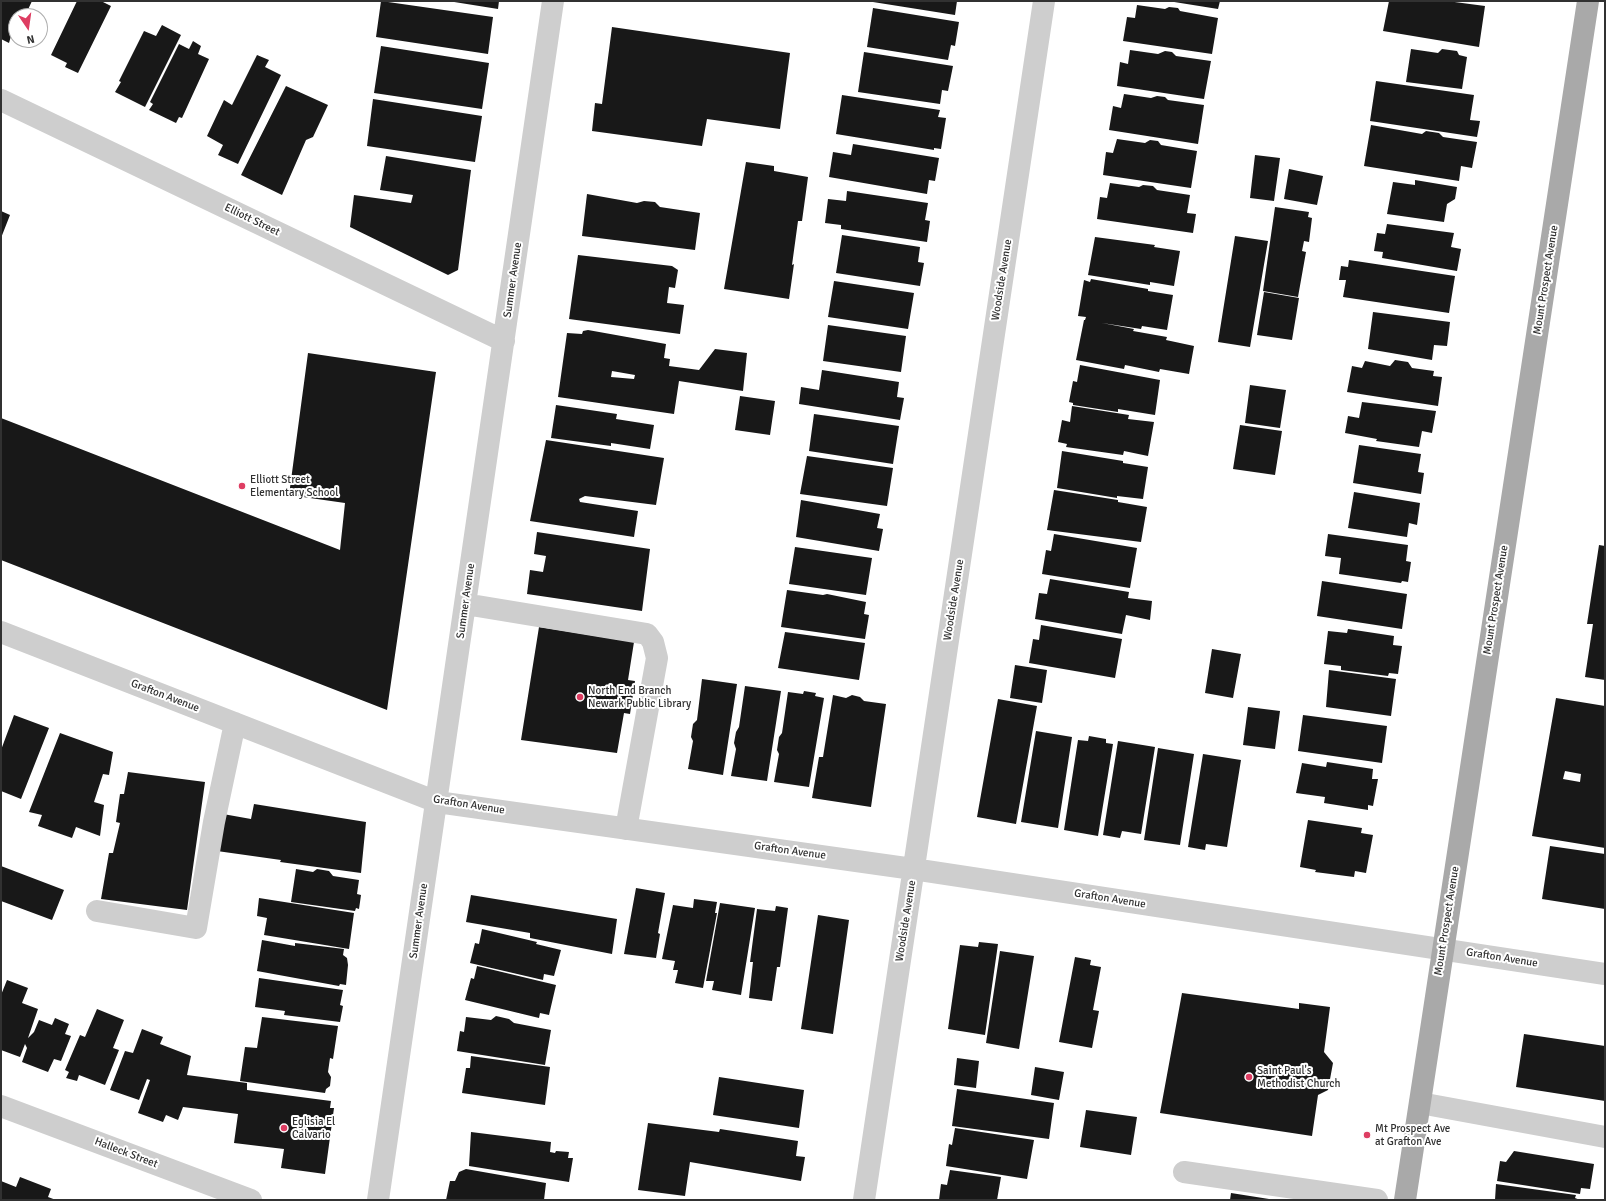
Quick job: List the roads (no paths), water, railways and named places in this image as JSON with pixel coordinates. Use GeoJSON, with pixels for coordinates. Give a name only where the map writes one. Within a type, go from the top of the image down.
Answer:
{"type":"FeatureCollection","features":[{"type":"Feature","properties":{"kind":"main road","name":"Mount Prospect Avenue"},"geometry":{"type":"LineString","coordinates":[[1405,1200],[1588,1]]}},
{"type":"Feature","properties":{"kind":"street","name":"Summer Avenue"},"geometry":{"type":"LineString","coordinates":[[378,1200],[554,1]]}},
{"type":"Feature","properties":{"kind":"street","name":"Woodside Avenue"},"geometry":{"type":"LineString","coordinates":[[864,1200],[1044,1]]}},
{"type":"Feature","properties":{"kind":"street","name":"Elliott Street"},"geometry":{"type":"LineString","coordinates":[[1,100],[504,340]]}},
{"type":"Feature","properties":{"kind":"street"},"geometry":{"type":"LineString","coordinates":[[465,604],[647,634],[653,642],[657,658],[626,829]]}},
{"type":"Feature","properties":{"kind":"street","name":"Grafton Avenue"},"geometry":{"type":"LineString","coordinates":[[1,632],[437,802],[913,869],[1605,974]]}},
{"type":"Feature","properties":{"kind":"street"},"geometry":{"type":"LineString","coordinates":[[97,911],[196,928],[214,822],[235,723]]}},
{"type":"Feature","properties":{"kind":"street"},"geometry":{"type":"LineString","coordinates":[[1420,1103],[1605,1137]]}},
{"type":"Feature","properties":{"kind":"street","name":"Halleck Street"},"geometry":{"type":"LineString","coordinates":[[1,1106],[251,1200]]}},
{"type":"Feature","properties":{"kind":"street"},"geometry":{"type":"LineString","coordinates":[[1184,1172],[1377,1200]]}},
{"type":"Feature","properties":{"kind":"place","name":"Elliott Street Elementary School"},"geometry":{"type":"Point","coordinates":[242,486]}},
{"type":"Feature","properties":{"kind":"place","name":"North End Branch Newark Public Library"},"geometry":{"type":"Point","coordinates":[580,697]}},
{"type":"Feature","properties":{"kind":"place","name":"Saint Paul's Methodist Church"},"geometry":{"type":"Point","coordinates":[1249,1077]}},
{"type":"Feature","properties":{"kind":"place","name":"Eglisia El Calvario"},"geometry":{"type":"Point","coordinates":[284,1128]}},
{"type":"Feature","properties":{"kind":"place","name":"Mt Prospect Ave at Grafton Ave"},"geometry":{"type":"Point","coordinates":[1367,1135]}}]}
